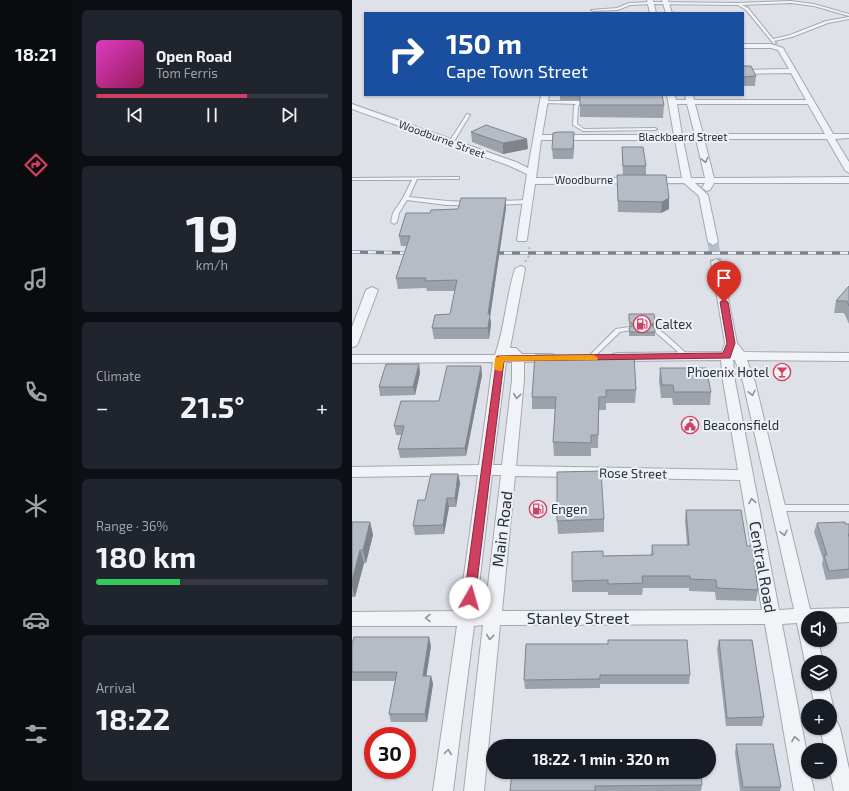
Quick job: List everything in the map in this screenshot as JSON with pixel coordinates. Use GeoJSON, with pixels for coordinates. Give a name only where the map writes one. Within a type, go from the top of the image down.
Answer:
{"type":"FeatureCollection","features":[{"type":"Feature","properties":{"kind":"street"},"geometry":{"type":"LineString","coordinates":[[650,1],[653,12]]}},
{"type":"Feature","properties":{"kind":"street"},"geometry":{"type":"LineString","coordinates":[[666,2],[669,12]]}},
{"type":"Feature","properties":{"kind":"street"},"geometry":{"type":"LineString","coordinates":[[744,46],[763,46],[772,43],[781,49],[849,170]]}},
{"type":"Feature","properties":{"kind":"street"},"geometry":{"type":"LineString","coordinates":[[744,72],[793,72]]}},
{"type":"Feature","properties":{"kind":"street"},"geometry":{"type":"LineString","coordinates":[[713,242],[703,195],[688,180],[670,100],[689,98],[810,102]]}},
{"type":"Feature","properties":{"kind":"street"},"geometry":{"type":"LineString","coordinates":[[689,98],[710,181],[703,195]]}},
{"type":"Feature","properties":{"kind":"street"},"geometry":{"type":"LineString","coordinates":[[522,239],[536,138],[544,99]]}},
{"type":"Feature","properties":{"kind":"street","name":"Woodburne Street"},"geometry":{"type":"LineString","coordinates":[[352,106],[513,164],[531,177]]}},
{"type":"Feature","properties":{"kind":"street","name":"Blackbeard Street"},"geometry":{"type":"LineString","coordinates":[[536,138],[848,135]]}},
{"type":"Feature","properties":{"kind":"street","name":"Woodburne"},"geometry":{"type":"LineString","coordinates":[[531,177],[710,181]]}},
{"type":"Feature","properties":{"kind":"street"},"geometry":{"type":"LineString","coordinates":[[710,181],[849,181]]}},
{"type":"Feature","properties":{"kind":"street","name":"Central Road"},"geometry":{"type":"LineString","coordinates":[[716,262],[733,351],[749,382],[803,611]]}},
{"type":"Feature","properties":{"kind":"street","name":"Main Road"},"geometry":{"type":"LineString","coordinates":[[443,791],[467,618],[485,470],[503,351],[516,280],[520,269]]}},
{"type":"Feature","properties":{"kind":"street"},"geometry":{"type":"LineString","coordinates":[[352,343],[372,290]]}},
{"type":"Feature","properties":{"kind":"street"},"geometry":{"type":"LineString","coordinates":[[352,359],[503,351],[518,358],[561,358]]}},
{"type":"Feature","properties":{"kind":"street"},"geometry":{"type":"LineString","coordinates":[[576,358],[686,356],[733,351],[849,357]]}},
{"type":"Feature","properties":{"kind":"street","name":"Central Road"},"geometry":{"type":"LineString","coordinates":[[733,351],[729,381],[804,791]]}},
{"type":"Feature","properties":{"kind":"street","name":"Main Road"},"geometry":{"type":"LineString","coordinates":[[474,791],[492,618],[510,471],[518,380],[518,358]]}},
{"type":"Feature","properties":{"kind":"street","name":"Rose Street"},"geometry":{"type":"LineString","coordinates":[[352,472],[485,470],[747,475]]}},
{"type":"Feature","properties":{"kind":"street","name":"Stanley Street"},"geometry":{"type":"LineString","coordinates":[[837,615],[849,615]]}},
{"type":"Feature","properties":{"kind":"street","name":"Stanley Street"},"geometry":{"type":"LineString","coordinates":[[352,619],[801,616]]}},
{"type":"Feature","properties":{"kind":"street"},"geometry":{"type":"LineString","coordinates":[[832,735],[844,791]]}},
{"type":"Feature","properties":{"kind":"lane"},"geometry":{"type":"LineString","coordinates":[[710,3],[715,0]]}},
{"type":"Feature","properties":{"kind":"lane"},"geometry":{"type":"LineString","coordinates":[[593,10],[618,10],[629,4],[650,1],[736,4],[796,2],[814,5],[849,17]]}},
{"type":"Feature","properties":{"kind":"lane"},"geometry":{"type":"LineString","coordinates":[[736,4],[747,9],[772,43],[813,26],[849,17]]}},
{"type":"Feature","properties":{"kind":"lane"},"geometry":{"type":"LineString","coordinates":[[544,99],[579,104],[591,102]]}},
{"type":"Feature","properties":{"kind":"lane"},"geometry":{"type":"LineString","coordinates":[[579,104],[576,106],[575,125],[583,130],[655,129]]}},
{"type":"Feature","properties":{"kind":"lane"},"geometry":{"type":"LineString","coordinates":[[451,142],[468,115]]}},
{"type":"Feature","properties":{"kind":"lane"},"geometry":{"type":"LineString","coordinates":[[352,178],[457,178]]}},
{"type":"Feature","properties":{"kind":"lane"},"geometry":{"type":"LineString","coordinates":[[394,222],[396,213],[406,198],[415,178]]}},
{"type":"Feature","properties":{"kind":"lane"},"geometry":{"type":"LineString","coordinates":[[406,198],[447,204],[474,204]]}},
{"type":"Feature","properties":{"kind":"lane"},"geometry":{"type":"LineString","coordinates":[[489,203],[528,202]]}},
{"type":"Feature","properties":{"kind":"lane"},"geometry":{"type":"LineString","coordinates":[[445,210],[447,204]]}},
{"type":"Feature","properties":{"kind":"lane"},"geometry":{"type":"LineString","coordinates":[[590,358],[618,330],[629,329]]}},
{"type":"Feature","properties":{"kind":"lane"},"geometry":{"type":"LineString","coordinates":[[654,329],[686,356]]}},
{"type":"Feature","properties":{"kind":"lane"},"geometry":{"type":"LineString","coordinates":[[779,508],[849,508]]}},
{"type":"Feature","properties":{"kind":"path"},"geometry":{"type":"LineString","coordinates":[[520,269],[531,253],[531,250],[522,239]]}},
{"type":"Feature","properties":{"kind":"building"},"geometry":{"type":"Polygon","coordinates":[[[744,66],[751,66],[756,76],[744,77],[744,66]]]}},
{"type":"Feature","properties":{"kind":"building"},"geometry":{"type":"Polygon","coordinates":[[[580,96],[662,96],[664,105],[580,105],[580,96]]]}},
{"type":"Feature","properties":{"kind":"building"},"geometry":{"type":"Polygon","coordinates":[[[486,125],[527,139],[503,143],[471,132],[486,125]]]}},
{"type":"Feature","properties":{"kind":"building"},"geometry":{"type":"Polygon","coordinates":[[[574,132],[573,149],[552,149],[553,133],[574,132]]]}},
{"type":"Feature","properties":{"kind":"building"},"geometry":{"type":"Polygon","coordinates":[[[622,147],[643,147],[646,166],[623,166],[622,147]]]}},
{"type":"Feature","properties":{"kind":"building"},"geometry":{"type":"Polygon","coordinates":[[[617,175],[666,175],[669,198],[662,202],[618,201],[617,175]]]}},
{"type":"Feature","properties":{"kind":"building"},"geometry":{"type":"Polygon","coordinates":[[[461,198],[506,198],[488,314],[490,314],[488,328],[432,328],[435,315],[450,314],[457,280],[425,281],[426,278],[396,278],[410,236],[399,236],[406,213],[430,213],[431,210],[458,209],[461,198]]]}},
{"type":"Feature","properties":{"kind":"building"},"geometry":{"type":"Polygon","coordinates":[[[849,286],[849,306],[847,301],[836,301],[849,286]]]}},
{"type":"Feature","properties":{"kind":"building","name":"Caltex"},"geometry":{"type":"Polygon","coordinates":[[[629,314],[654,314],[655,321],[651,325],[655,329],[655,332],[630,332],[629,328],[634,325],[629,321],[629,314]]]}},
{"type":"Feature","properties":{"kind":"building"},"geometry":{"type":"Polygon","coordinates":[[[535,355],[634,355],[636,390],[606,390],[606,397],[599,397],[598,435],[591,435],[591,443],[553,442],[556,397],[532,397],[535,355]]]}},
{"type":"Feature","properties":{"kind":"building"},"geometry":{"type":"Polygon","coordinates":[[[386,364],[419,364],[413,387],[379,387],[386,364]]]}},
{"type":"Feature","properties":{"kind":"building"},"geometry":{"type":"Polygon","coordinates":[[[447,366],[481,366],[465,448],[398,449],[404,426],[394,426],[401,401],[439,401],[447,366]]]}},
{"type":"Feature","properties":{"kind":"building"},"geometry":{"type":"Polygon","coordinates":[[[660,368],[706,368],[711,392],[674,392],[673,385],[662,385],[660,368]]]}},
{"type":"Feature","properties":{"kind":"building"},"geometry":{"type":"Polygon","coordinates":[[[601,471],[604,519],[557,521],[557,472],[601,471]]]}},
{"type":"Feature","properties":{"kind":"building"},"geometry":{"type":"Polygon","coordinates":[[[431,474],[458,474],[455,498],[447,498],[443,525],[413,526],[418,500],[425,500],[431,474]]]}},
{"type":"Feature","properties":{"kind":"building"},"geometry":{"type":"Polygon","coordinates":[[[686,510],[741,510],[747,546],[752,546],[758,590],[717,588],[716,580],[690,579],[690,576],[642,576],[643,583],[608,584],[608,580],[572,581],[572,552],[603,551],[603,556],[653,555],[652,545],[689,545],[686,510]]]}},
{"type":"Feature","properties":{"kind":"building"},"geometry":{"type":"Polygon","coordinates":[[[352,522],[370,522],[363,550],[360,550],[352,581],[352,522]]]}},
{"type":"Feature","properties":{"kind":"building"},"geometry":{"type":"Polygon","coordinates":[[[845,522],[845,524],[849,524],[849,569],[829,571],[824,555],[827,555],[817,523],[845,522]]]}},
{"type":"Feature","properties":{"kind":"building"},"geometry":{"type":"Polygon","coordinates":[[[354,637],[429,637],[423,676],[431,676],[425,714],[389,714],[397,672],[352,672],[352,644],[354,637]]]}},
{"type":"Feature","properties":{"kind":"building"},"geometry":{"type":"Polygon","coordinates":[[[608,640],[687,640],[690,675],[600,675],[600,679],[524,680],[526,644],[608,644],[608,640]]]}},
{"type":"Feature","properties":{"kind":"building"},"geometry":{"type":"Polygon","coordinates":[[[719,640],[752,640],[764,717],[727,718],[719,640]]]}},
{"type":"Feature","properties":{"kind":"building"},"geometry":{"type":"Polygon","coordinates":[[[736,744],[773,744],[781,787],[743,787],[736,744]]]}},
{"type":"Feature","properties":{"kind":"building"},"geometry":{"type":"Polygon","coordinates":[[[511,779],[702,779],[702,785],[595,786],[595,791],[510,791],[511,779]]]}},
{"type":"Feature","properties":{"kind":"tunnel"},"geometry":{"type":"LineString","coordinates":[[713,242],[716,262]]}},
{"type":"Feature","properties":{"kind":"railway"},"geometry":{"type":"LineString","coordinates":[[352,252],[416,253]]}},
{"type":"Feature","properties":{"kind":"railway"},"geometry":{"type":"LineString","coordinates":[[488,253],[849,253]]}},
{"type":"Feature","properties":{"kind":"slow traffic"},"geometry":{"type":"LineString","coordinates":[[499,369],[500,358],[594,358]]}},
{"type":"Feature","properties":{"kind":"place","name":"Caltex"},"geometry":{"type":"Point","coordinates":[642,324]}},
{"type":"Feature","properties":{"kind":"place","name":"Phoenix Hotel"},"geometry":{"type":"Point","coordinates":[782,372]}},
{"type":"Feature","properties":{"kind":"place","name":"Beaconsfield"},"geometry":{"type":"Point","coordinates":[690,425]}},
{"type":"Feature","properties":{"kind":"place","name":"Engen"},"geometry":{"type":"Point","coordinates":[538,509]}},
{"type":"Feature","properties":{"kind":"route"},"geometry":{"type":"LineString","coordinates":[[470,598],[500,358],[727,356],[731,343],[724,302]]}}]}
